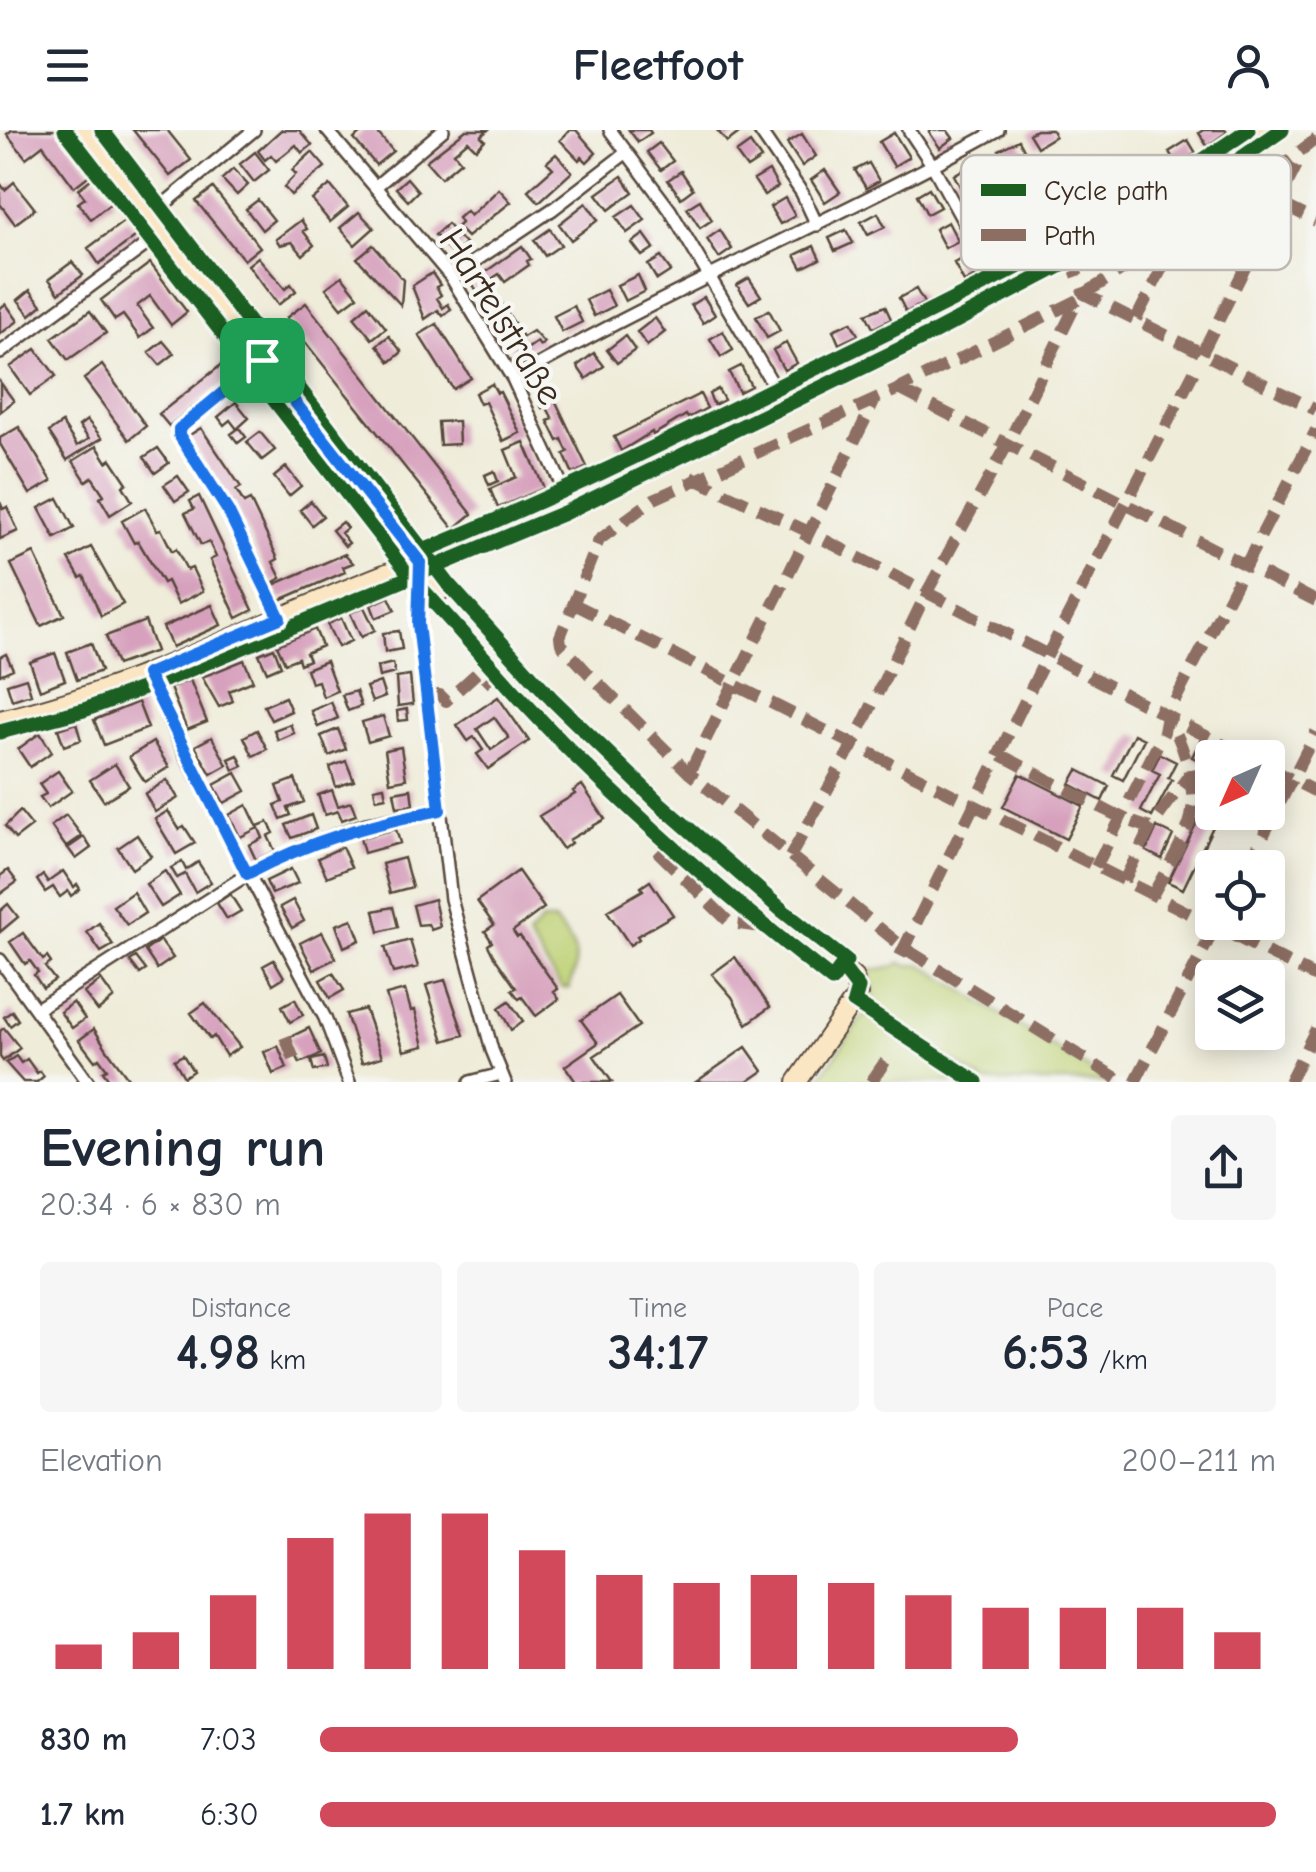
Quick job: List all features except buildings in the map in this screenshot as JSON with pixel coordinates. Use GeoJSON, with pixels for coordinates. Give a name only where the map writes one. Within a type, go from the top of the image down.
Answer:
{"type":"FeatureCollection","features":[{"type":"Feature","properties":{"kind":"street"},"geometry":{"type":"LineString","coordinates":[[83,130],[442,590]]}},
{"type":"Feature","properties":{"kind":"street"},"geometry":{"type":"LineString","coordinates":[[152,216],[254,130]]}},
{"type":"Feature","properties":{"kind":"street","name":"Hartelstraße"},"geometry":{"type":"LineString","coordinates":[[327,130],[450,277],[512,379],[569,502]]}},
{"type":"Feature","properties":{"kind":"street"},"geometry":{"type":"LineString","coordinates":[[375,186],[442,130]]}},
{"type":"Feature","properties":{"kind":"street"},"geometry":{"type":"LineString","coordinates":[[610,130],[670,210],[781,398]]}},
{"type":"Feature","properties":{"kind":"street"},"geometry":{"type":"LineString","coordinates":[[759,130],[818,224]]}},
{"type":"Feature","properties":{"kind":"street"},"geometry":{"type":"LineString","coordinates":[[909,130],[961,216]]}},
{"type":"Feature","properties":{"kind":"street"},"geometry":{"type":"LineString","coordinates":[[512,379],[592,334],[934,166],[998,130]]}},
{"type":"Feature","properties":{"kind":"street"},"geometry":{"type":"LineString","coordinates":[[1230,155],[1268,130]]}},
{"type":"Feature","properties":{"kind":"street"},"geometry":{"type":"LineString","coordinates":[[450,277],[553,209],[627,152]]}},
{"type":"Feature","properties":{"kind":"street"},"geometry":{"type":"LineString","coordinates":[[0,353],[162,232]]}},
{"type":"Feature","properties":{"kind":"street"},"geometry":{"type":"LineString","coordinates":[[990,270],[1001,290]]}},
{"type":"Feature","properties":{"kind":"street"},"geometry":{"type":"LineString","coordinates":[[0,720],[147,674],[569,502],[1037,270]]}},
{"type":"Feature","properties":{"kind":"street"},"geometry":{"type":"LineString","coordinates":[[262,360],[179,429],[179,435],[228,511],[280,618]]}},
{"type":"Feature","properties":{"kind":"street"},"geometry":{"type":"LineString","coordinates":[[420,562],[418,624],[451,899],[503,1078],[470,1082]]}},
{"type":"Feature","properties":{"kind":"street"},"geometry":{"type":"LineString","coordinates":[[147,674],[324,1018],[349,1082]]}},
{"type":"Feature","properties":{"kind":"street"},"geometry":{"type":"LineString","coordinates":[[37,1009],[247,874],[305,846],[366,824],[440,810]]}},
{"type":"Feature","properties":{"kind":"street"},"geometry":{"type":"LineString","coordinates":[[0,960],[88,1082]]}},
{"type":"Feature","properties":{"kind":"street"},"geometry":{"type":"LineString","coordinates":[[797,1082],[858,994],[854,978],[842,967]]}},
{"type":"Feature","properties":{"kind":"green space"},"geometry":{"type":"Polygon","coordinates":[[[542,921],[554,921],[575,952],[569,988],[562,988],[528,937],[542,921]]]}},
{"type":"Feature","properties":{"kind":"green space"},"geometry":{"type":"Polygon","coordinates":[[[901,962],[907,966],[921,964],[1109,1082],[985,1082],[870,1007],[875,990],[868,971],[901,962]]]}},
{"type":"Feature","properties":{"kind":"green space"},"geometry":{"type":"Polygon","coordinates":[[[865,1013],[970,1082],[817,1082],[865,1013]]]}},
{"type":"Feature","properties":{"kind":"marked path"},"geometry":{"type":"LineString","coordinates":[[1291,158],[1316,139]]}},
{"type":"Feature","properties":{"kind":"marked path"},"geometry":{"type":"LineString","coordinates":[[1291,177],[1302,155]]}},
{"type":"Feature","properties":{"kind":"marked path"},"geometry":{"type":"LineString","coordinates":[[1291,209],[1316,221]]}},
{"type":"Feature","properties":{"kind":"marked path"},"geometry":{"type":"LineString","coordinates":[[1075,270],[1084,294],[1316,410]]}},
{"type":"Feature","properties":{"kind":"marked path"},"geometry":{"type":"LineString","coordinates":[[1084,294],[1122,270]]}},
{"type":"Feature","properties":{"kind":"marked path"},"geometry":{"type":"LineString","coordinates":[[1136,319],[1161,270]]}},
{"type":"Feature","properties":{"kind":"marked path"},"geometry":{"type":"LineString","coordinates":[[1202,353],[1244,270]]}},
{"type":"Feature","properties":{"kind":"marked path"},"geometry":{"type":"LineString","coordinates":[[1078,300],[899,389],[654,499],[599,540],[560,637],[561,644],[588,673],[689,773],[904,948],[1123,1082]]}},
{"type":"Feature","properties":{"kind":"marked path"},"geometry":{"type":"LineString","coordinates":[[790,857],[852,746],[1078,300]]}},
{"type":"Feature","properties":{"kind":"marked path"},"geometry":{"type":"LineString","coordinates":[[900,956],[1047,656],[1199,362]]}},
{"type":"Feature","properties":{"kind":"marked path"},"geometry":{"type":"LineString","coordinates":[[899,389],[1316,601]]}},
{"type":"Feature","properties":{"kind":"marked path"},"geometry":{"type":"LineString","coordinates":[[689,773],[875,400]]}},
{"type":"Feature","properties":{"kind":"marked path"},"geometry":{"type":"LineString","coordinates":[[1096,867],[1164,732],[1167,716],[1316,430]]}},
{"type":"Feature","properties":{"kind":"marked path"},"geometry":{"type":"LineString","coordinates":[[691,477],[809,532],[1214,740]]}},
{"type":"Feature","properties":{"kind":"marked path"},"geometry":{"type":"LineString","coordinates":[[572,603],[1316,977]]}},
{"type":"Feature","properties":{"kind":"marked path"},"geometry":{"type":"LineString","coordinates":[[428,695],[440,695],[446,701],[479,671],[492,684]]}},
{"type":"Feature","properties":{"kind":"marked path"},"geometry":{"type":"LineString","coordinates":[[1152,896],[1192,812],[1188,768],[1167,716]]}},
{"type":"Feature","properties":{"kind":"marked path"},"geometry":{"type":"LineString","coordinates":[[1256,850],[1316,732]]}},
{"type":"Feature","properties":{"kind":"marked path"},"geometry":{"type":"LineString","coordinates":[[1001,755],[1121,818],[1150,828]]}},
{"type":"Feature","properties":{"kind":"marked path"},"geometry":{"type":"LineString","coordinates":[[1124,881],[1150,828],[1189,775],[1195,776]]}},
{"type":"Feature","properties":{"kind":"marked path"},"geometry":{"type":"LineString","coordinates":[[1285,776],[1316,792]]}},
{"type":"Feature","properties":{"kind":"marked path"},"geometry":{"type":"LineString","coordinates":[[657,851],[730,923],[762,927]]}},
{"type":"Feature","properties":{"kind":"marked path"},"geometry":{"type":"LineString","coordinates":[[1135,1082],[1209,940]]}},
{"type":"Feature","properties":{"kind":"marked path"},"geometry":{"type":"LineString","coordinates":[[1289,1082],[1316,1029]]}},
{"type":"Feature","properties":{"kind":"marked path"},"geometry":{"type":"LineString","coordinates":[[285,1037],[294,1059]]}},
{"type":"Feature","properties":{"kind":"marked path"},"geometry":{"type":"LineString","coordinates":[[871,1082],[889,1056]]}},
{"type":"Feature","properties":{"kind":"cycle path"},"geometry":{"type":"LineString","coordinates":[[65,130],[418,585],[619,798],[708,878],[832,980],[846,961],[659,803],[552,699],[449,585],[102,130]]}},
{"type":"Feature","properties":{"kind":"cycle path"},"geometry":{"type":"LineString","coordinates":[[1211,155],[1248,130]]}},
{"type":"Feature","properties":{"kind":"cycle path"},"geometry":{"type":"LineString","coordinates":[[1246,155],[1282,130]]}},
{"type":"Feature","properties":{"kind":"cycle path"},"geometry":{"type":"LineString","coordinates":[[413,555],[627,460],[1012,270]]}},
{"type":"Feature","properties":{"kind":"cycle path"},"geometry":{"type":"LineString","coordinates":[[0,732],[84,710],[157,683],[564,513],[933,333],[1052,270]]}},
{"type":"Feature","properties":{"kind":"cycle path"},"geometry":{"type":"LineString","coordinates":[[842,967],[858,988],[854,1002],[976,1082]]}},
{"type":"Feature","properties":{"kind":"route"},"geometry":{"type":"LineString","coordinates":[[262,360],[420,562],[418,624],[440,810],[366,824],[305,846],[247,874],[147,674],[280,618],[228,511],[179,435],[179,429],[262,360]]}}]}
